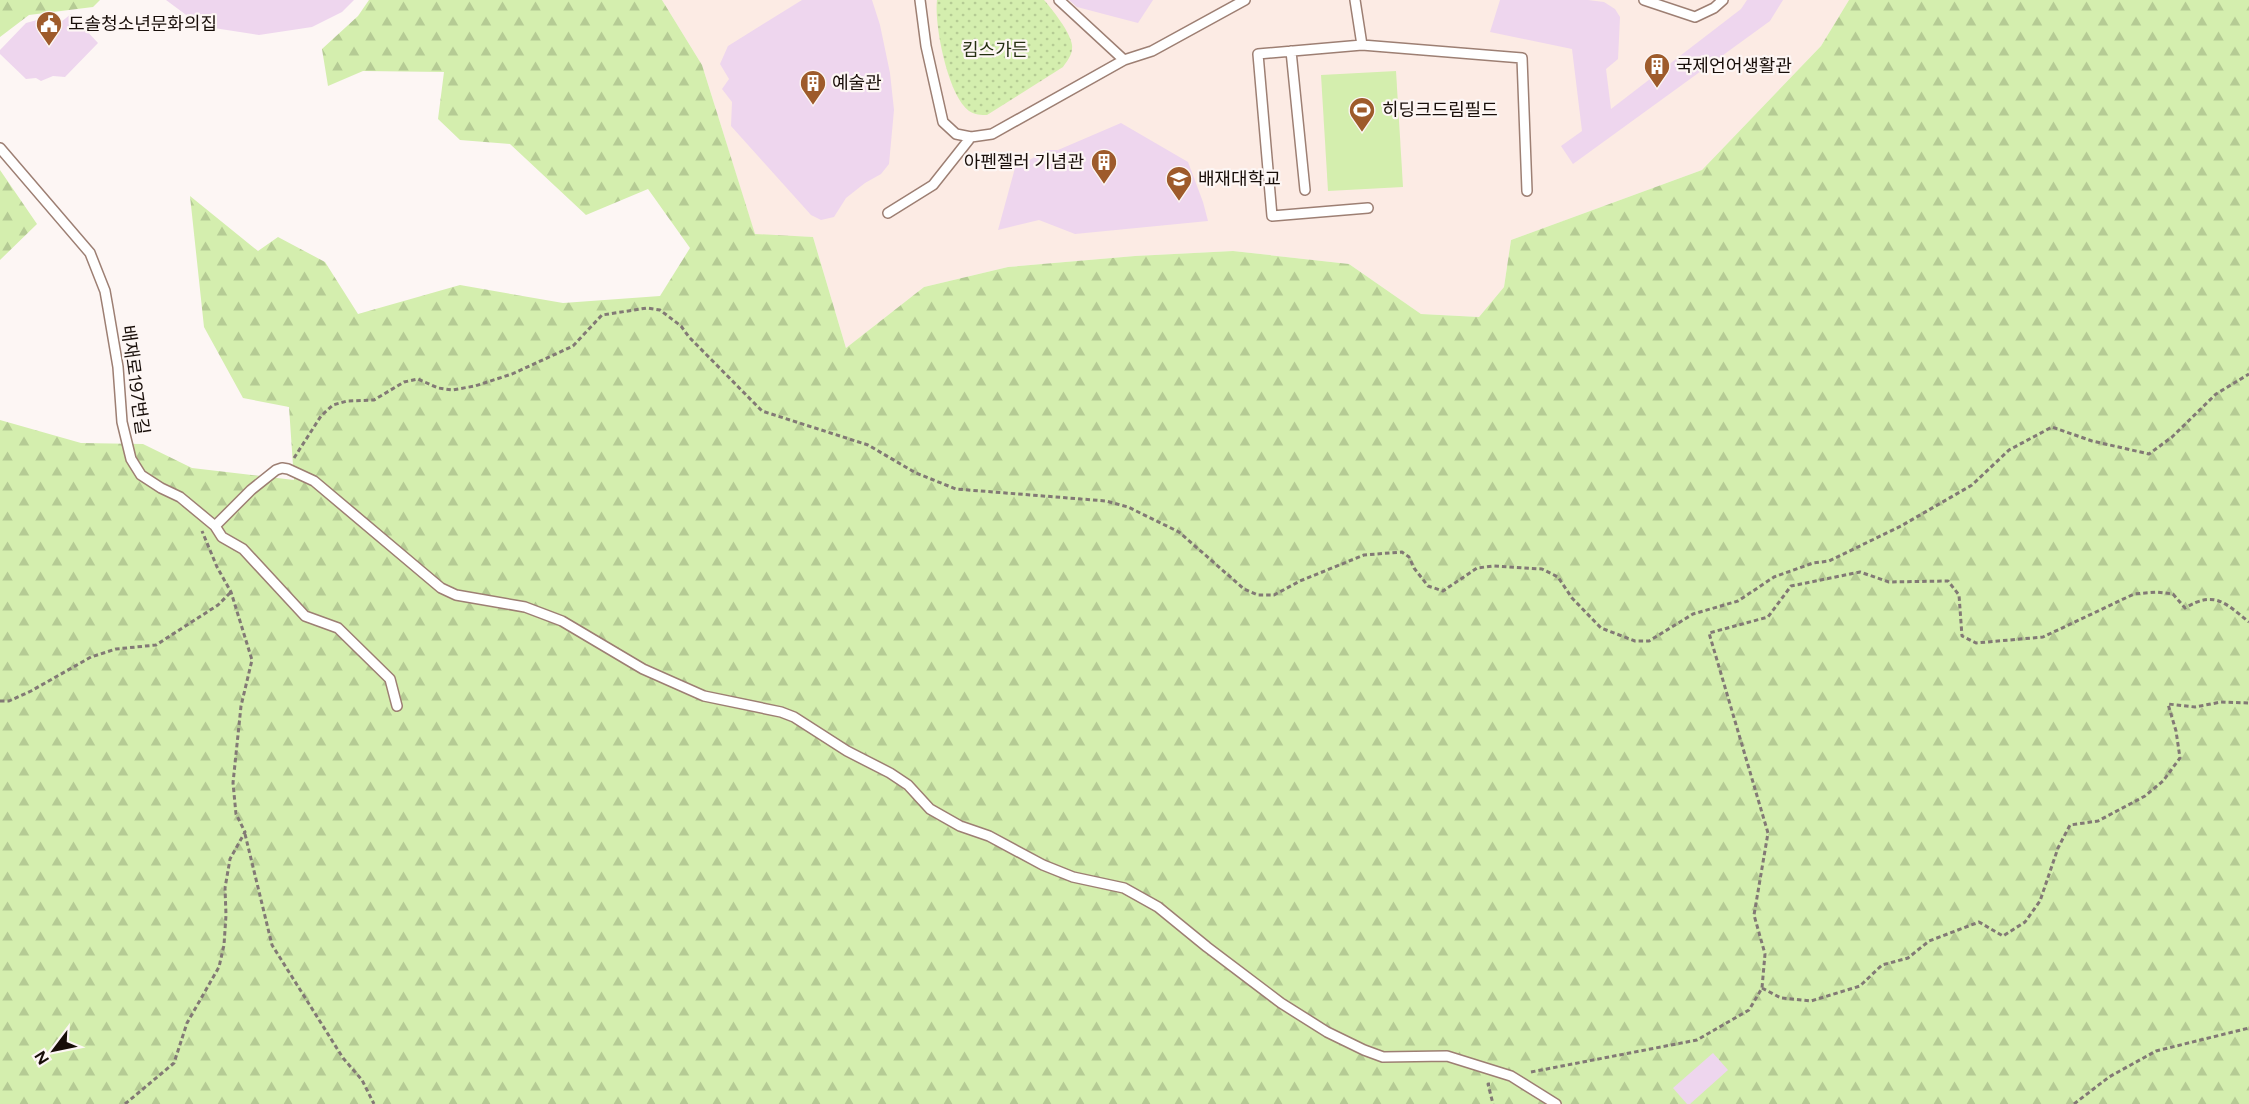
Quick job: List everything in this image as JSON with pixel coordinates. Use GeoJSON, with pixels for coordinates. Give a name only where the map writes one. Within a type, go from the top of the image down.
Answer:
{"type":"FeatureCollection","features":[{"type":"Feature","properties":{"kind":"lane"},"geometry":{"type":"LineString","coordinates":[[920,0],[926,46],[943,122],[956,134],[971,137],[992,134],[1124,60],[1152,51],[1245,0]]}},
{"type":"Feature","properties":{"kind":"lane"},"geometry":{"type":"LineString","coordinates":[[1059,0],[1124,60]]}},
{"type":"Feature","properties":{"kind":"lane"},"geometry":{"type":"LineString","coordinates":[[1355,0],[1362,45]]}},
{"type":"Feature","properties":{"kind":"lane"},"geometry":{"type":"LineString","coordinates":[[1644,0],[1695,16],[1714,8],[1723,0]]}},
{"type":"Feature","properties":{"kind":"lane"},"geometry":{"type":"LineString","coordinates":[[1368,208],[1272,216],[1258,54],[1362,45],[1522,58],[1527,190]]}},
{"type":"Feature","properties":{"kind":"lane"},"geometry":{"type":"LineString","coordinates":[[1291,51],[1305,190]]}},
{"type":"Feature","properties":{"kind":"lane"},"geometry":{"type":"LineString","coordinates":[[888,213],[933,185],[971,137]]}},
{"type":"Feature","properties":{"kind":"lane","name":"배재로197번길"},"geometry":{"type":"LineString","coordinates":[[0,148],[90,253],[106,300],[118,367],[122,422],[132,459],[141,475],[180,497],[215,526],[222,537],[243,549],[305,616],[338,628],[390,679],[397,706]]}},
{"type":"Feature","properties":{"kind":"lane"},"geometry":{"type":"LineString","coordinates":[[215,526],[251,490],[276,470],[282,468],[314,481],[441,588],[456,595],[525,607],[562,621],[643,669],[704,696],[781,712],[794,717],[848,751],[890,773],[908,786],[930,809],[960,826],[989,837],[1073,877],[1124,888],[1158,907],[1281,1003],[1327,1032],[1383,1057],[1447,1056],[1510,1076],[1556,1104]]}},
{"type":"Feature","properties":{"kind":"path"},"geometry":{"type":"LineString","coordinates":[[282,468],[296,456],[307,434],[333,405],[374,400],[404,381],[418,379],[438,388],[452,390],[475,386],[512,374],[573,346],[602,315],[647,308],[660,310],[681,326],[762,411],[868,445],[916,473],[956,489],[1106,501],[1128,507],[1179,532],[1244,589],[1258,595],[1274,595],[1300,581],[1364,555],[1402,552],[1409,557],[1414,568],[1428,586],[1443,591],[1477,568],[1542,569],[1558,577],[1572,598],[1601,628],[1635,641],[1649,641],[1693,614],[1738,602],[1774,577],[1813,563],[1828,561],[1901,526],[1972,485],[2009,450],[2052,427],[2092,441],[2149,454],[2172,437],[2216,394],[2249,374]]}},
{"type":"Feature","properties":{"kind":"path"},"geometry":{"type":"LineString","coordinates":[[204,516],[202,533],[231,592],[252,660],[241,706],[233,783],[236,814],[245,832],[272,945],[343,1058],[362,1080],[374,1104]]}},
{"type":"Feature","properties":{"kind":"path"},"geometry":{"type":"LineString","coordinates":[[1493,1104],[1488,1084],[1510,1076],[1697,1040],[1749,1010],[1762,988],[1765,954],[1754,915],[1768,833],[1708,633],[1768,616],[1791,586],[1860,572],[1889,582],[1948,581],[1959,595],[1962,636],[1976,643],[2043,637],[2134,594],[2157,592],[2173,594],[2185,608],[2200,599],[2217,599],[2249,622]]}},
{"type":"Feature","properties":{"kind":"path"},"geometry":{"type":"LineString","coordinates":[[0,702],[9,701],[31,692],[91,657],[116,649],[156,645],[218,605],[231,592]]}},
{"type":"Feature","properties":{"kind":"path"},"geometry":{"type":"LineString","coordinates":[[1762,988],[1781,998],[1811,1001],[1860,986],[1882,965],[1908,958],[1929,940],[1979,922],[2003,936],[2025,922],[2040,901],[2058,848],[2070,825],[2098,821],[2145,796],[2163,781],[2180,758],[2176,731],[2168,704],[2195,707],[2221,702],[2249,703]]}},
{"type":"Feature","properties":{"kind":"path"},"geometry":{"type":"LineString","coordinates":[[125,1104],[174,1063],[188,1023],[219,967],[224,945],[225,888],[230,859],[245,832]]}},
{"type":"Feature","properties":{"kind":"path"},"geometry":{"type":"LineString","coordinates":[[2074,1104],[2109,1077],[2156,1051],[2249,1028]]}},
{"type":"Feature","properties":{"kind":"shaded area","name":"배재대학교"},"geometry":{"type":"Polygon","coordinates":[[[662,0],[1849,0],[1821,46],[1702,170],[1511,240],[1504,287],[1479,317],[1421,314],[1349,264],[1233,251],[1135,256],[1008,267],[924,287],[846,348],[813,237],[755,235],[702,65],[662,0]]]}},
{"type":"Feature","properties":{"kind":"green space"},"geometry":{"type":"Polygon","coordinates":[[[0,0],[100,0],[93,7],[29,15],[0,37],[0,0]]]}},
{"type":"Feature","properties":{"kind":"green space"},"geometry":{"type":"Polygon","coordinates":[[[369,0],[662,0],[702,65],[755,234],[813,237],[846,348],[924,287],[1008,267],[1135,256],[1233,251],[1349,264],[1421,314],[1479,317],[1504,287],[1511,240],[1702,170],[1821,46],[1849,0],[2249,0],[2249,1104],[0,1104],[0,420],[81,443],[143,444],[192,468],[294,480],[289,407],[243,398],[204,327],[190,196],[258,251],[278,237],[325,262],[358,314],[460,285],[563,303],[660,296],[690,248],[648,189],[586,215],[510,144],[460,140],[438,119],[444,72],[363,71],[328,86],[322,49],[358,16],[369,0]]]}},
{"type":"Feature","properties":{"kind":"green space","name":"킴스가든"},"geometry":{"type":"Polygon","coordinates":[[[937,0],[1044,0],[1071,40],[1071,54],[1063,67],[987,115],[969,111],[961,103],[955,91],[944,59],[938,26],[937,0]]]}},
{"type":"Feature","properties":{"kind":"green space","name":"히딩크드림필드"},"geometry":{"type":"Polygon","coordinates":[[[1396,71],[1403,187],[1328,191],[1321,75],[1396,71]]]}},
{"type":"Feature","properties":{"kind":"green space"},"geometry":{"type":"Polygon","coordinates":[[[0,170],[37,224],[0,260],[0,170]]]}},
{"type":"Feature","properties":{"kind":"building"},"geometry":{"type":"Polygon","coordinates":[[[166,0],[354,0],[342,12],[312,27],[259,35],[201,26],[166,0]]]}},
{"type":"Feature","properties":{"kind":"building","name":"예술관"},"geometry":{"type":"Polygon","coordinates":[[[802,0],[872,0],[890,73],[894,110],[889,164],[881,174],[846,198],[834,217],[821,220],[811,215],[731,126],[732,102],[722,89],[729,79],[720,64],[728,46],[802,0]]]}},
{"type":"Feature","properties":{"kind":"building"},"geometry":{"type":"Polygon","coordinates":[[[1069,0],[1153,0],[1138,23],[1077,7],[1069,0]]]}},
{"type":"Feature","properties":{"kind":"building","name":"국제언어생활관"},"geometry":{"type":"Polygon","coordinates":[[[1500,0],[1588,0],[1604,2],[1615,9],[1620,17],[1618,59],[1606,69],[1611,109],[1741,9],[1747,0],[1783,0],[1770,21],[1573,164],[1561,146],[1582,131],[1572,49],[1490,32],[1500,0]]]}},
{"type":"Feature","properties":{"kind":"building","name":"도솔청소년문화의집"},"geometry":{"type":"Polygon","coordinates":[[[71,14],[98,43],[65,77],[53,76],[41,81],[36,78],[26,79],[0,54],[0,50],[26,23],[41,19],[51,30],[71,14]]]}},
{"type":"Feature","properties":{"kind":"building","name":"아펜젤러 기념관"},"geometry":{"type":"Polygon","coordinates":[[[1121,123],[1188,162],[1208,221],[1075,234],[1039,220],[998,230],[1015,168],[1047,150],[1058,150],[1121,123]]]}},
{"type":"Feature","properties":{"kind":"building"},"geometry":{"type":"Polygon","coordinates":[[[1713,1053],[1728,1070],[1690,1104],[1687,1104],[1673,1088],[1713,1053]]]}},
{"type":"Feature","properties":{"kind":"place","name":"도솔청소년문화의집"},"geometry":{"type":"Point","coordinates":[49,47]}},
{"type":"Feature","properties":{"kind":"place","name":"국제언어생활관"},"geometry":{"type":"Point","coordinates":[1657,89]}},
{"type":"Feature","properties":{"kind":"place","name":"예술관"},"geometry":{"type":"Point","coordinates":[813,106]}},
{"type":"Feature","properties":{"kind":"place","name":"히딩크드림필드"},"geometry":{"type":"Point","coordinates":[1362,133]}},
{"type":"Feature","properties":{"kind":"place","name":"아펜젤러 기념관"},"geometry":{"type":"Point","coordinates":[1104,185]}},
{"type":"Feature","properties":{"kind":"place","name":"배재대학교"},"geometry":{"type":"Point","coordinates":[1179,202]}}]}
